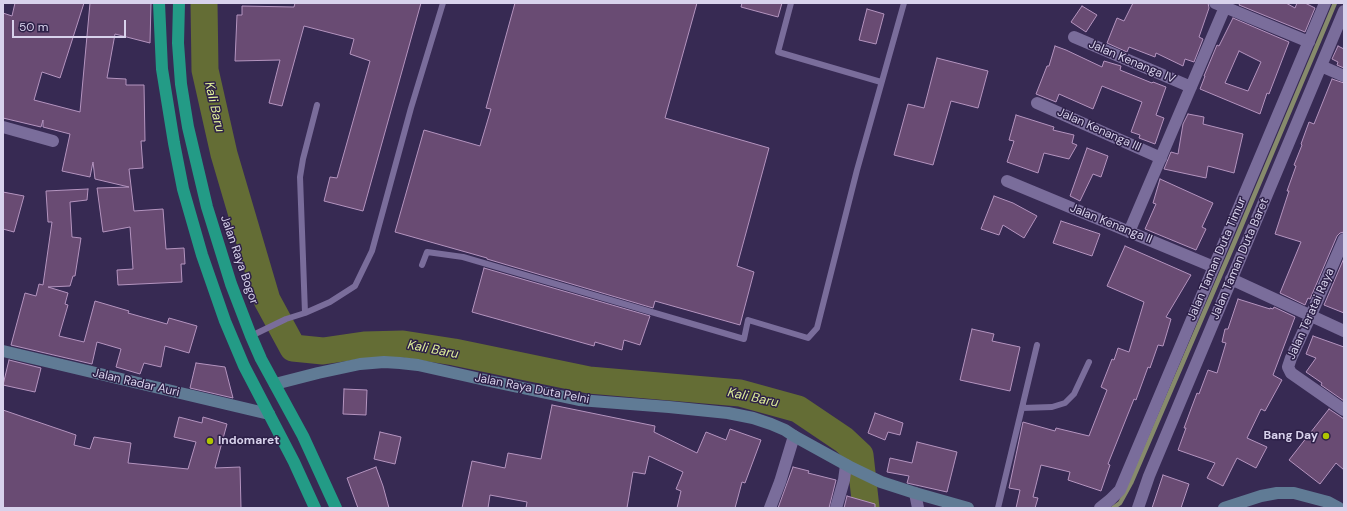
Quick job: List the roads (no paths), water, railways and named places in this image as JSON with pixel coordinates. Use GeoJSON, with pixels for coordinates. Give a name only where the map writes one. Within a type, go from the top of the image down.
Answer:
{"type":"FeatureCollection","features":[{"type":"Feature","properties":{"kind":"highway"},"geometry":{"type":"LineString","coordinates":[[159,3],[160,46],[163,76],[174,143],[183,188],[202,255],[225,321],[244,366],[316,508]]}},
{"type":"Feature","properties":{"kind":"highway","name":"Jalan Raya Bogor"},"geometry":{"type":"LineString","coordinates":[[179,3],[178,44],[189,134],[196,167],[211,220],[231,284],[256,334],[261,359],[303,436],[336,508]]}},
{"type":"Feature","properties":{"kind":"main road","name":"Jalan Radar Auri"},"geometry":{"type":"LineString","coordinates":[[3,351],[269,414]]}},
{"type":"Feature","properties":{"kind":"main road","name":"Jalan Raya Duta Pelni"},"geometry":{"type":"LineString","coordinates":[[275,384],[360,364],[400,362],[579,400],[669,406],[728,413],[753,418],[785,430],[881,482],[968,508]]}},
{"type":"Feature","properties":{"kind":"main road"},"geometry":{"type":"LineString","coordinates":[[1224,508],[1261,496],[1277,493],[1294,493],[1328,502],[1339,508]]}},
{"type":"Feature","properties":{"kind":"street","name":"Jalan Taman Duta Timur"},"geometry":{"type":"LineString","coordinates":[[1100,508],[1120,490],[1325,3]]}},
{"type":"Feature","properties":{"kind":"street"},"geometry":{"type":"LineString","coordinates":[[1129,232],[1191,87],[1220,5],[1309,42]]}},
{"type":"Feature","properties":{"kind":"street","name":"Jalan Taman Duta Baret"},"geometry":{"type":"LineString","coordinates":[[1138,508],[1149,476],[1344,11]]}},
{"type":"Feature","properties":{"kind":"street","name":"Jalan Kenanga IV"},"geometry":{"type":"LineString","coordinates":[[1074,37],[1191,87]]}},
{"type":"Feature","properties":{"kind":"street"},"geometry":{"type":"LineString","coordinates":[[1321,66],[1344,76]]}},
{"type":"Feature","properties":{"kind":"street","name":"Jalan Kenanga III"},"geometry":{"type":"LineString","coordinates":[[1037,102],[1161,158]]}},
{"type":"Feature","properties":{"kind":"street"},"geometry":{"type":"LineString","coordinates":[[3,127],[53,141]]}},
{"type":"Feature","properties":{"kind":"street","name":"Jalan Kenanga II"},"geometry":{"type":"LineString","coordinates":[[1007,181],[1214,266]]}},
{"type":"Feature","properties":{"kind":"street","name":"Jalan Teratai Raya"},"geometry":{"type":"LineString","coordinates":[[1343,244],[1288,367],[1291,373],[1344,410]]}},
{"type":"Feature","properties":{"kind":"street"},"geometry":{"type":"LineString","coordinates":[[1231,279],[1344,331]]}},
{"type":"Feature","properties":{"kind":"street"},"geometry":{"type":"LineString","coordinates":[[770,508],[780,482],[794,436]]}},
{"type":"Feature","properties":{"kind":"street"},"geometry":{"type":"LineString","coordinates":[[836,508],[849,466]]}},
{"type":"Feature","properties":{"kind":"street"},"geometry":{"type":"LineString","coordinates":[[915,493],[918,508]]}},
{"type":"Feature","properties":{"kind":"lane"},"geometry":{"type":"LineString","coordinates":[[256,334],[281,321],[305,313],[330,302],[356,286],[372,252],[411,108],[443,3]]}},
{"type":"Feature","properties":{"kind":"lane"},"geometry":{"type":"LineString","coordinates":[[791,3],[778,52],[881,82]]}},
{"type":"Feature","properties":{"kind":"lane"},"geometry":{"type":"LineString","coordinates":[[422,265],[427,252],[463,257],[744,339],[748,320],[808,338],[817,328],[857,170],[904,3]]}},
{"type":"Feature","properties":{"kind":"lane"},"geometry":{"type":"LineString","coordinates":[[305,313],[300,177],[317,105]]}},
{"type":"Feature","properties":{"kind":"lane"},"geometry":{"type":"LineString","coordinates":[[998,508],[1037,345]]}},
{"type":"Feature","properties":{"kind":"lane"},"geometry":{"type":"LineString","coordinates":[[1022,408],[1052,408],[1065,403],[1074,394],[1089,362]]}},
{"type":"Feature","properties":{"kind":"waterway","name":"Kali Baru"},"geometry":{"type":"LineString","coordinates":[[204,3],[205,70],[224,154],[267,300],[293,348],[323,351],[364,345],[403,344],[454,352],[589,380],[740,393],[798,409],[844,440],[860,455],[866,508]]}},
{"type":"Feature","properties":{"kind":"waterway"},"geometry":{"type":"LineString","coordinates":[[1113,508],[1120,503],[1131,483],[1335,3]]}},
{"type":"Feature","properties":{"kind":"place","name":"Bang Day"},"geometry":{"type":"Point","coordinates":[1326,436]}},
{"type":"Feature","properties":{"kind":"place","name":"Indomaret"},"geometry":{"type":"Point","coordinates":[210,441]}}]}
